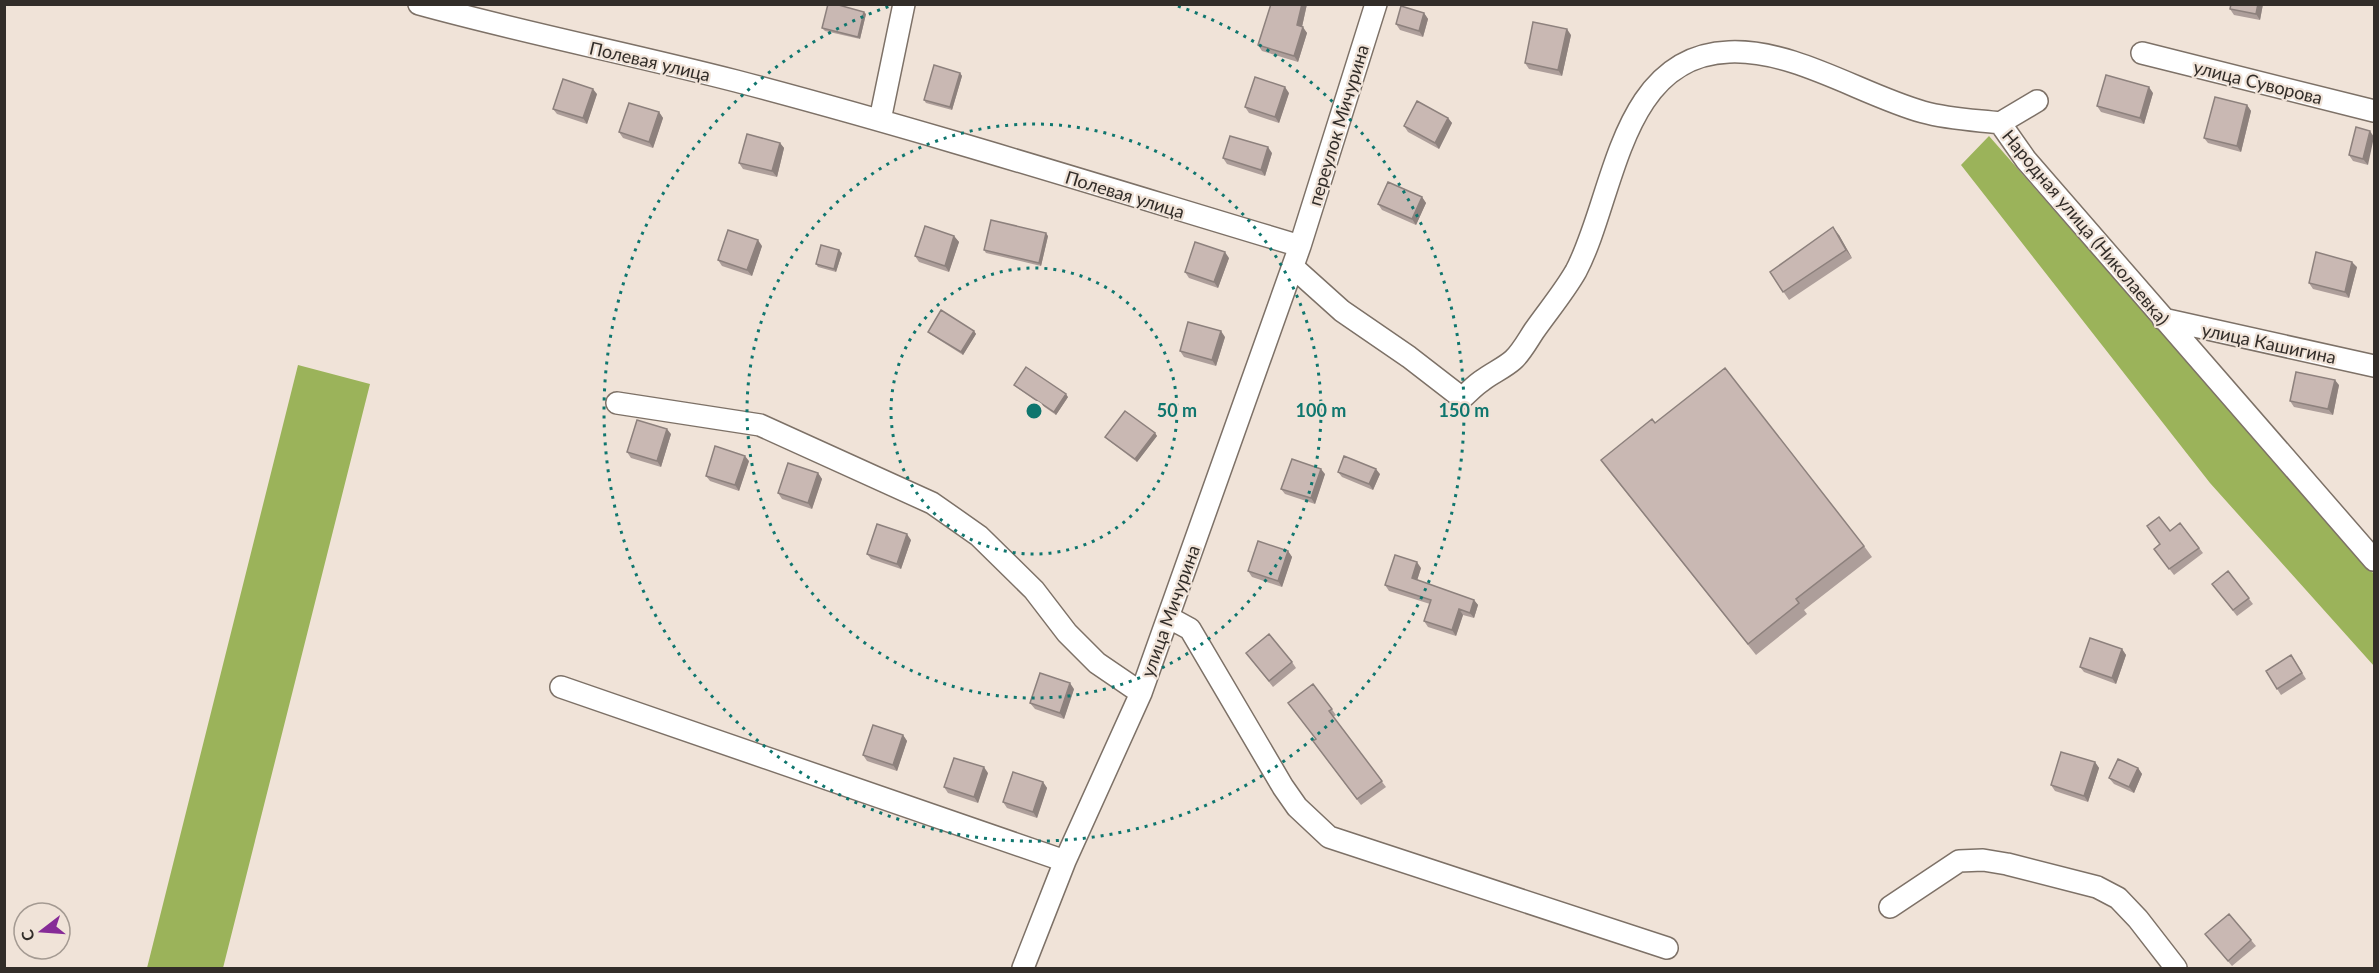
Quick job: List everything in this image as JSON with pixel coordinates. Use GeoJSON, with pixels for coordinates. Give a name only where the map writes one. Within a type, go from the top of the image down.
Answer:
{"type":"FeatureCollection","features":[{"type":"Feature","properties":{"kind":"street","name":"Полевая улица"},"geometry":{"type":"LineString","coordinates":[[419,4],[488,23],[734,81],[880,120],[1300,246]]}},
{"type":"Feature","properties":{"kind":"street"},"geometry":{"type":"LineString","coordinates":[[880,120],[904,4]]}},
{"type":"Feature","properties":{"kind":"street","name":"переулок Мичурина"},"geometry":{"type":"LineString","coordinates":[[1300,246],[1376,4]]}},
{"type":"Feature","properties":{"kind":"street","name":"Народная улица (Николаевка)"},"geometry":{"type":"LineString","coordinates":[[1293,267],[1342,311],[1409,357],[1462,398],[1482,380],[1514,359],[1576,271],[1597,218],[1617,156],[1633,120],[1650,91],[1687,60],[1728,51],[1768,55],[1923,112],[1958,119],[2000,123],[2026,160],[2374,560]]}},
{"type":"Feature","properties":{"kind":"street","name":"улица Суворова"},"geometry":{"type":"LineString","coordinates":[[2142,53],[2374,111]]}},
{"type":"Feature","properties":{"kind":"street"},"geometry":{"type":"LineString","coordinates":[[2000,123],[2037,101]]}},
{"type":"Feature","properties":{"kind":"street","name":"улица Мичурина"},"geometry":{"type":"LineString","coordinates":[[1023,969],[1065,861],[1141,693],[1300,246]]}},
{"type":"Feature","properties":{"kind":"street","name":"улица Кашигина"},"geometry":{"type":"LineString","coordinates":[[2163,320],[2374,366]]}},
{"type":"Feature","properties":{"kind":"street"},"geometry":{"type":"LineString","coordinates":[[617,403],[760,425],[932,503],[979,536],[1034,590],[1067,633],[1097,663],[1141,693]]}},
{"type":"Feature","properties":{"kind":"street"},"geometry":{"type":"LineString","coordinates":[[1168,617],[1190,629],[1283,787],[1297,807],[1329,837],[1667,948]]}},
{"type":"Feature","properties":{"kind":"street"},"geometry":{"type":"LineString","coordinates":[[561,687],[1065,861]]}},
{"type":"Feature","properties":{"kind":"street"},"geometry":{"type":"LineString","coordinates":[[1890,907],[1959,861],[1983,860],[2007,864],[2097,887],[2118,898],[2176,969]]}},
{"type":"Feature","properties":{"kind":"green space"},"geometry":{"type":"Polygon","coordinates":[[[1989,136],[2374,574],[2374,666],[2210,483],[1961,165],[1989,136]]]}},
{"type":"Feature","properties":{"kind":"green space"},"geometry":{"type":"Polygon","coordinates":[[[298,365],[370,384],[223,968],[147,968],[298,365]]]}},
{"type":"Feature","properties":{"kind":"building"},"geometry":{"type":"Polygon","coordinates":[[[828,4],[864,12],[858,37],[822,28],[828,4]]]}},
{"type":"Feature","properties":{"kind":"building"},"geometry":{"type":"Polygon","coordinates":[[[1271,4],[1302,4],[1297,25],[1303,27],[1294,56],[1258,45],[1271,4]]]}},
{"type":"Feature","properties":{"kind":"building"},"geometry":{"type":"Polygon","coordinates":[[[2231,4],[2258,4],[2256,14],[2230,9],[2231,4]]]}},
{"type":"Feature","properties":{"kind":"building"},"geometry":{"type":"Polygon","coordinates":[[[1401,6],[1424,13],[1419,31],[1396,24],[1401,6]]]}},
{"type":"Feature","properties":{"kind":"building"},"geometry":{"type":"Polygon","coordinates":[[[1533,22],[1567,29],[1558,70],[1525,63],[1533,22]]]}},
{"type":"Feature","properties":{"kind":"building"},"geometry":{"type":"Polygon","coordinates":[[[934,65],[960,73],[950,107],[924,100],[934,65]]]}},
{"type":"Feature","properties":{"kind":"building"},"geometry":{"type":"Polygon","coordinates":[[[2106,75],[2149,87],[2140,118],[2097,106],[2106,75]]]}},
{"type":"Feature","properties":{"kind":"building"},"geometry":{"type":"Polygon","coordinates":[[[1255,77],[1285,87],[1275,117],[1245,107],[1255,77]]]}},
{"type":"Feature","properties":{"kind":"building"},"geometry":{"type":"Polygon","coordinates":[[[563,79],[593,89],[583,118],[553,109],[563,79]]]}},
{"type":"Feature","properties":{"kind":"building"},"geometry":{"type":"Polygon","coordinates":[[[2215,97],[2247,105],[2237,146],[2204,138],[2215,97]]]}},
{"type":"Feature","properties":{"kind":"building"},"geometry":{"type":"Polygon","coordinates":[[[1417,101],[1448,118],[1435,143],[1404,126],[1417,101]]]}},
{"type":"Feature","properties":{"kind":"building"},"geometry":{"type":"Polygon","coordinates":[[[629,103],[659,112],[649,142],[619,132],[629,103]]]}},
{"type":"Feature","properties":{"kind":"building"},"geometry":{"type":"Polygon","coordinates":[[[2356,127],[2370,131],[2363,159],[2349,155],[2356,127]]]}},
{"type":"Feature","properties":{"kind":"building"},"geometry":{"type":"Polygon","coordinates":[[[747,134],[780,143],[772,171],[739,163],[747,134]]]}},
{"type":"Feature","properties":{"kind":"building"},"geometry":{"type":"Polygon","coordinates":[[[1230,136],[1268,147],[1261,170],[1223,158],[1230,136]]]}},
{"type":"Feature","properties":{"kind":"building"},"geometry":{"type":"Polygon","coordinates":[[[1388,182],[1422,197],[1412,219],[1378,204],[1388,182]]]}},
{"type":"Feature","properties":{"kind":"building"},"geometry":{"type":"Polygon","coordinates":[[[991,220],[1046,233],[1039,263],[984,250],[991,220]]]}},
{"type":"Feature","properties":{"kind":"building"},"geometry":{"type":"Polygon","coordinates":[[[925,226],[954,236],[945,266],[915,256],[925,226]]]}},
{"type":"Feature","properties":{"kind":"building"},"geometry":{"type":"Polygon","coordinates":[[[1833,227],[1846,250],[1783,292],[1770,272],[1833,227]]]}},
{"type":"Feature","properties":{"kind":"building"},"geometry":{"type":"Polygon","coordinates":[[[728,230],[758,240],[747,270],[718,260],[728,230]]]}},
{"type":"Feature","properties":{"kind":"building"},"geometry":{"type":"Polygon","coordinates":[[[1195,242],[1225,252],[1214,282],[1185,272],[1195,242]]]}},
{"type":"Feature","properties":{"kind":"building"},"geometry":{"type":"Polygon","coordinates":[[[821,245],[839,250],[834,269],[816,264],[821,245]]]}},
{"type":"Feature","properties":{"kind":"building"},"geometry":{"type":"Polygon","coordinates":[[[2316,252],[2352,262],[2345,292],[2309,283],[2316,252]]]}},
{"type":"Feature","properties":{"kind":"building"},"geometry":{"type":"Polygon","coordinates":[[[941,310],[974,331],[961,352],[928,332],[941,310]]]}},
{"type":"Feature","properties":{"kind":"building"},"geometry":{"type":"Polygon","coordinates":[[[1188,322],[1221,331],[1212,360],[1180,351],[1188,322]]]}},
{"type":"Feature","properties":{"kind":"building"},"geometry":{"type":"Polygon","coordinates":[[[1026,367],[1066,394],[1054,412],[1014,385],[1026,367]]]}},
{"type":"Feature","properties":{"kind":"building"},"geometry":{"type":"Polygon","coordinates":[[[1725,368],[1864,546],[1796,599],[1799,603],[1748,644],[1601,460],[1652,419],[1655,423],[1725,368]]]}},
{"type":"Feature","properties":{"kind":"building"},"geometry":{"type":"Polygon","coordinates":[[[2296,372],[2335,380],[2328,409],[2290,401],[2296,372]]]}},
{"type":"Feature","properties":{"kind":"building"},"geometry":{"type":"Polygon","coordinates":[[[1125,411],[1155,433],[1135,459],[1105,437],[1125,411]]]}},
{"type":"Feature","properties":{"kind":"building"},"geometry":{"type":"Polygon","coordinates":[[[637,420],[667,429],[657,461],[627,452],[637,420]]]}},
{"type":"Feature","properties":{"kind":"building"},"geometry":{"type":"Polygon","coordinates":[[[715,446],[745,456],[735,485],[706,476],[715,446]]]}},
{"type":"Feature","properties":{"kind":"building"},"geometry":{"type":"Polygon","coordinates":[[[1344,456],[1376,469],[1369,484],[1338,472],[1344,456]]]}},
{"type":"Feature","properties":{"kind":"building"},"geometry":{"type":"Polygon","coordinates":[[[1292,459],[1321,469],[1311,498],[1281,489],[1292,459]]]}},
{"type":"Feature","properties":{"kind":"building"},"geometry":{"type":"Polygon","coordinates":[[[788,463],[818,473],[808,503],[778,493],[788,463]]]}},
{"type":"Feature","properties":{"kind":"building"},"geometry":{"type":"Polygon","coordinates":[[[2159,517],[2170,531],[2180,523],[2199,548],[2169,569],[2154,549],[2160,544],[2147,526],[2159,517]]]}},
{"type":"Feature","properties":{"kind":"building"},"geometry":{"type":"Polygon","coordinates":[[[877,524],[907,534],[897,564],[867,554],[877,524]]]}},
{"type":"Feature","properties":{"kind":"building"},"geometry":{"type":"Polygon","coordinates":[[[1258,541],[1288,551],[1278,581],[1248,571],[1258,541]]]}},
{"type":"Feature","properties":{"kind":"building"},"geometry":{"type":"Polygon","coordinates":[[[1395,555],[1417,562],[1412,578],[1474,600],[1470,613],[1459,609],[1452,630],[1424,621],[1431,600],[1385,585],[1395,555]]]}},
{"type":"Feature","properties":{"kind":"building"},"geometry":{"type":"Polygon","coordinates":[[[2228,571],[2249,598],[2233,610],[2212,584],[2228,571]]]}},
{"type":"Feature","properties":{"kind":"building"},"geometry":{"type":"Polygon","coordinates":[[[1269,634],[1292,662],[1269,681],[1246,653],[1269,634]]]}},
{"type":"Feature","properties":{"kind":"building"},"geometry":{"type":"Polygon","coordinates":[[[2090,638],[2122,649],[2112,678],[2080,667],[2090,638]]]}},
{"type":"Feature","properties":{"kind":"building"},"geometry":{"type":"Polygon","coordinates":[[[2291,655],[2302,673],[2277,689],[2266,671],[2291,655]]]}},
{"type":"Feature","properties":{"kind":"building"},"geometry":{"type":"Polygon","coordinates":[[[1040,673],[1070,683],[1060,713],[1030,703],[1040,673]]]}},
{"type":"Feature","properties":{"kind":"building"},"geometry":{"type":"Polygon","coordinates":[[[1313,684],[1332,709],[1329,711],[1382,781],[1357,799],[1313,741],[1316,739],[1288,703],[1313,684]]]}},
{"type":"Feature","properties":{"kind":"building"},"geometry":{"type":"Polygon","coordinates":[[[873,725],[903,735],[893,765],[863,755],[873,725]]]}},
{"type":"Feature","properties":{"kind":"building"},"geometry":{"type":"Polygon","coordinates":[[[2061,752],[2095,762],[2084,796],[2051,785],[2061,752]]]}},
{"type":"Feature","properties":{"kind":"building"},"geometry":{"type":"Polygon","coordinates":[[[954,758],[984,767],[974,797],[944,787],[954,758]]]}},
{"type":"Feature","properties":{"kind":"building"},"geometry":{"type":"Polygon","coordinates":[[[2118,759],[2138,768],[2129,787],[2109,778],[2118,759]]]}},
{"type":"Feature","properties":{"kind":"building"},"geometry":{"type":"Polygon","coordinates":[[[1013,772],[1043,782],[1033,812],[1003,802],[1013,772]]]}},
{"type":"Feature","properties":{"kind":"building"},"geometry":{"type":"Polygon","coordinates":[[[2229,914],[2251,940],[2228,961],[2205,934],[2229,914]]]}}]}
